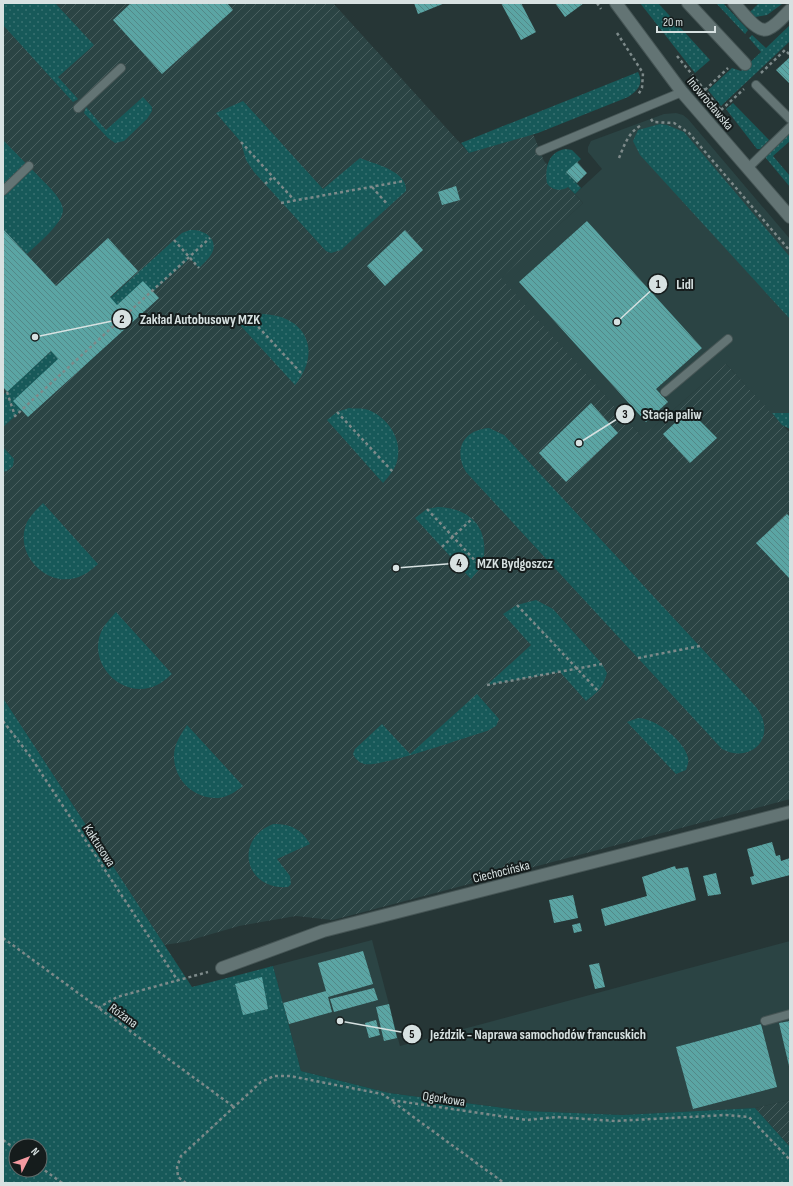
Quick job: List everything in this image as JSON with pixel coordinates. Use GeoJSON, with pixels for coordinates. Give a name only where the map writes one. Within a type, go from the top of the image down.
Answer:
{"type":"FeatureCollection","features":[{"type":"Feature","properties":{"kind":"street","name":"Inowrocławska"},"geometry":{"type":"LineString","coordinates":[[616,3],[682,92],[790,217]]}},
{"type":"Feature","properties":{"kind":"street"},"geometry":{"type":"LineString","coordinates":[[688,3],[745,64]]}},
{"type":"Feature","properties":{"kind":"street"},"geometry":{"type":"LineString","coordinates":[[734,3],[756,27],[762,30],[768,29],[790,10]]}},
{"type":"Feature","properties":{"kind":"street","name":"Ciechocińska"},"geometry":{"type":"LineString","coordinates":[[222,968],[323,931],[790,812]]}},
{"type":"Feature","properties":{"kind":"lane"},"geometry":{"type":"LineString","coordinates":[[78,108],[122,68]]}},
{"type":"Feature","properties":{"kind":"lane"},"geometry":{"type":"LineString","coordinates":[[756,85],[790,119]]}},
{"type":"Feature","properties":{"kind":"lane"},"geometry":{"type":"LineString","coordinates":[[540,152],[682,92]]}},
{"type":"Feature","properties":{"kind":"lane"},"geometry":{"type":"LineString","coordinates":[[748,168],[790,127]]}},
{"type":"Feature","properties":{"kind":"lane"},"geometry":{"type":"LineString","coordinates":[[3,191],[29,166]]}},
{"type":"Feature","properties":{"kind":"lane"},"geometry":{"type":"LineString","coordinates":[[665,392],[728,339]]}},
{"type":"Feature","properties":{"kind":"lane"},"geometry":{"type":"LineString","coordinates":[[766,1021],[790,1014]]}},
{"type":"Feature","properties":{"kind":"path"},"geometry":{"type":"LineString","coordinates":[[597,3],[605,16]]}},
{"type":"Feature","properties":{"kind":"path"},"geometry":{"type":"LineString","coordinates":[[614,29],[643,73],[642,88],[638,95],[644,109],[653,122]]}},
{"type":"Feature","properties":{"kind":"path"},"geometry":{"type":"LineString","coordinates":[[705,90],[730,66],[732,51]]}},
{"type":"Feature","properties":{"kind":"path"},"geometry":{"type":"LineString","coordinates":[[648,123],[674,123],[689,133],[790,251]]}},
{"type":"Feature","properties":{"kind":"path"},"geometry":{"type":"LineString","coordinates":[[619,158],[628,137],[634,129],[644,124]]}},
{"type":"Feature","properties":{"kind":"path"},"geometry":{"type":"LineString","coordinates":[[241,142],[295,201]]}},
{"type":"Feature","properties":{"kind":"path"},"geometry":{"type":"LineString","coordinates":[[265,184],[273,177]]}},
{"type":"Feature","properties":{"kind":"path"},"geometry":{"type":"LineString","coordinates":[[281,203],[404,180]]}},
{"type":"Feature","properties":{"kind":"path"},"geometry":{"type":"LineString","coordinates":[[372,187],[388,205]]}},
{"type":"Feature","properties":{"kind":"path"},"geometry":{"type":"LineString","coordinates":[[7,392],[15,416],[190,258],[210,238]]}},
{"type":"Feature","properties":{"kind":"path"},"geometry":{"type":"LineString","coordinates":[[174,240],[199,268]]}},
{"type":"Feature","properties":{"kind":"path"},"geometry":{"type":"LineString","coordinates":[[250,318],[303,375]]}},
{"type":"Feature","properties":{"kind":"path"},"geometry":{"type":"LineString","coordinates":[[337,412],[393,472]]}},
{"type":"Feature","properties":{"kind":"path"},"geometry":{"type":"LineString","coordinates":[[427,509],[481,567]]}},
{"type":"Feature","properties":{"kind":"path"},"geometry":{"type":"LineString","coordinates":[[442,547],[473,518]]}},
{"type":"Feature","properties":{"kind":"path"},"geometry":{"type":"LineString","coordinates":[[517,605],[575,669],[599,692]]}},
{"type":"Feature","properties":{"kind":"path"},"geometry":{"type":"LineString","coordinates":[[638,658],[700,646]]}},
{"type":"Feature","properties":{"kind":"path"},"geometry":{"type":"LineString","coordinates":[[487,685],[602,664]]}},
{"type":"Feature","properties":{"kind":"path","name":"Kaktusowa"},"geometry":{"type":"LineString","coordinates":[[3,721],[30,756],[178,981]]}},
{"type":"Feature","properties":{"kind":"path","name":"Różana"},"geometry":{"type":"LineString","coordinates":[[3,938],[234,1107]]}},
{"type":"Feature","properties":{"kind":"path"},"geometry":{"type":"LineString","coordinates":[[98,1008],[117,997],[222,968]]}},
{"type":"Feature","properties":{"kind":"path","name":"Ogorkowa"},"geometry":{"type":"LineString","coordinates":[[186,1183],[178,1177],[177,1167],[181,1156],[261,1082],[274,1076],[290,1076],[382,1094],[391,1100],[527,1120],[557,1117],[615,1121],[726,1115],[749,1118],[790,1160]]}},
{"type":"Feature","properties":{"kind":"path"},"geometry":{"type":"LineString","coordinates":[[391,1100],[504,1183]]}},
{"type":"Feature","properties":{"kind":"path"},"geometry":{"type":"LineString","coordinates":[[48,1173],[62,1183]]}},
{"type":"Feature","properties":{"kind":"shaded area"},"geometry":{"type":"Polygon","coordinates":[[[3,3],[333,3],[469,153],[533,134],[544,161],[583,203],[501,278],[642,437],[726,364],[790,433],[790,799],[333,920],[296,916],[239,926],[184,942],[164,945],[3,698],[3,3]]]}},
{"type":"Feature","properties":{"kind":"shaded area"},"geometry":{"type":"Polygon","coordinates":[[[3,3],[55,3],[94,45],[58,77],[78,99],[73,102],[3,25],[3,3]]]}},
{"type":"Feature","properties":{"kind":"shaded area"},"geometry":{"type":"Polygon","coordinates":[[[640,3],[658,3],[710,60],[695,73],[640,3]]]}},
{"type":"Feature","properties":{"kind":"shaded area"},"geometry":{"type":"Polygon","coordinates":[[[716,3],[723,3],[748,30],[745,34],[716,3]]]}},
{"type":"Feature","properties":{"kind":"shaded area"},"geometry":{"type":"Polygon","coordinates":[[[759,3],[782,4],[767,15],[755,17],[750,12],[759,3]]]}},
{"type":"Feature","properties":{"kind":"shaded area"},"geometry":{"type":"Polygon","coordinates":[[[790,25],[790,41],[721,106],[708,90],[732,68],[741,71],[761,52],[749,38],[752,35],[766,48],[790,25]]]}},
{"type":"Feature","properties":{"kind":"shaded area"},"geometry":{"type":"Polygon","coordinates":[[[638,72],[640,76],[639,86],[635,92],[628,97],[538,133],[469,153],[461,143],[638,72]]]}},
{"type":"Feature","properties":{"kind":"shaded area"},"geometry":{"type":"Polygon","coordinates":[[[143,97],[152,107],[152,111],[147,119],[124,141],[115,143],[108,138],[84,113],[86,107],[106,130],[143,97]]]}},
{"type":"Feature","properties":{"kind":"shaded area"},"geometry":{"type":"Polygon","coordinates":[[[243,101],[323,189],[360,158],[396,173],[402,178],[406,191],[341,250],[331,253],[326,251],[254,172],[246,160],[241,142],[216,113],[243,101]]]}},
{"type":"Feature","properties":{"kind":"shaded area"},"geometry":{"type":"Polygon","coordinates":[[[733,103],[769,140],[760,149],[757,149],[726,109],[733,103]]]}},
{"type":"Feature","properties":{"kind":"shaded area"},"geometry":{"type":"Polygon","coordinates":[[[676,113],[683,115],[688,119],[790,239],[790,429],[782,425],[726,364],[642,437],[500,278],[583,203],[575,194],[602,169],[588,152],[588,147],[591,141],[664,114],[676,113]]]}},
{"type":"Feature","properties":{"kind":"shaded area"},"geometry":{"type":"Polygon","coordinates":[[[660,124],[667,125],[684,132],[790,257],[790,319],[640,155],[633,141],[638,130],[660,124]]]}},
{"type":"Feature","properties":{"kind":"shaded area"},"geometry":{"type":"Polygon","coordinates":[[[790,133],[790,141],[773,156],[790,176],[790,187],[765,157],[790,133]]]}},
{"type":"Feature","properties":{"kind":"shaded area"},"geometry":{"type":"Polygon","coordinates":[[[3,140],[52,190],[60,201],[63,209],[59,221],[27,254],[3,229],[3,140]]]}},
{"type":"Feature","properties":{"kind":"shaded area"},"geometry":{"type":"Polygon","coordinates":[[[565,149],[572,150],[581,159],[566,172],[581,188],[575,194],[568,187],[565,189],[556,190],[547,183],[547,166],[551,157],[555,153],[565,149]]]}},
{"type":"Feature","properties":{"kind":"shaded area"},"geometry":{"type":"Polygon","coordinates":[[[190,230],[205,233],[212,239],[214,248],[206,261],[199,268],[190,258],[3,427],[3,395],[174,240],[182,233],[190,230]]]}},
{"type":"Feature","properties":{"kind":"shaded area"},"geometry":{"type":"Polygon","coordinates":[[[263,314],[278,316],[290,321],[300,329],[306,338],[308,360],[303,373],[295,385],[240,325],[250,318],[263,314]]]}},
{"type":"Feature","properties":{"kind":"shaded area"},"geometry":{"type":"Polygon","coordinates":[[[349,408],[365,409],[372,412],[385,421],[394,433],[397,440],[398,456],[393,471],[383,483],[327,420],[337,412],[349,408]]]}},
{"type":"Feature","properties":{"kind":"shaded area"},"geometry":{"type":"Polygon","coordinates":[[[772,413],[790,413],[790,429],[782,425],[772,413]]]}},
{"type":"Feature","properties":{"kind":"shaded area"},"geometry":{"type":"Polygon","coordinates":[[[489,428],[504,435],[756,707],[762,718],[764,728],[763,737],[759,744],[752,750],[743,753],[733,753],[722,749],[466,472],[460,456],[463,442],[473,433],[489,428]]]}},
{"type":"Feature","properties":{"kind":"shaded area"},"geometry":{"type":"Polygon","coordinates":[[[3,447],[14,459],[13,466],[7,471],[3,472],[3,447]]]}},
{"type":"Feature","properties":{"kind":"shaded area"},"geometry":{"type":"Polygon","coordinates":[[[43,503],[98,564],[87,573],[71,579],[59,579],[47,575],[37,568],[30,558],[25,547],[24,535],[27,522],[32,514],[43,503]]]}},
{"type":"Feature","properties":{"kind":"shaded area"},"geometry":{"type":"Polygon","coordinates":[[[438,507],[462,512],[479,527],[484,543],[484,558],[481,567],[471,579],[415,518],[427,509],[438,507]]]}},
{"type":"Feature","properties":{"kind":"shaded area"},"geometry":{"type":"Polygon","coordinates":[[[536,600],[553,609],[602,664],[607,673],[604,683],[599,690],[586,701],[560,672],[487,685],[531,645],[503,614],[517,605],[536,600]]]}},
{"type":"Feature","properties":{"kind":"shaded area"},"geometry":{"type":"Polygon","coordinates":[[[116,612],[172,674],[161,683],[145,689],[133,688],[122,684],[112,677],[104,668],[99,657],[98,645],[102,629],[116,612]]]}},
{"type":"Feature","properties":{"kind":"shaded area"},"geometry":{"type":"Polygon","coordinates":[[[477,694],[499,719],[496,726],[487,731],[404,757],[373,764],[362,763],[357,760],[353,754],[355,749],[382,724],[410,754],[477,694]]]}},
{"type":"Feature","properties":{"kind":"shaded area"},"geometry":{"type":"Polygon","coordinates":[[[3,698],[192,987],[273,966],[301,1071],[389,1093],[528,1111],[622,1115],[755,1108],[790,1147],[790,1183],[3,1183],[3,698]]]}},
{"type":"Feature","properties":{"kind":"shaded area"},"geometry":{"type":"Polygon","coordinates":[[[638,718],[645,719],[660,726],[675,737],[681,744],[688,758],[686,770],[676,774],[627,722],[638,718]]]}},
{"type":"Feature","properties":{"kind":"shaded area"},"geometry":{"type":"Polygon","coordinates":[[[187,725],[243,786],[228,795],[218,798],[201,795],[187,786],[178,773],[175,765],[174,752],[180,736],[187,725]]]}},
{"type":"Feature","properties":{"kind":"shaded area"},"geometry":{"type":"Polygon","coordinates":[[[273,824],[295,828],[307,839],[310,844],[277,859],[290,876],[291,884],[288,887],[273,886],[262,881],[254,873],[249,863],[249,852],[252,841],[260,831],[273,824]]]}},
{"type":"Feature","properties":{"kind":"shaded area"},"geometry":{"type":"Polygon","coordinates":[[[372,940],[400,1046],[790,941],[790,1100],[755,1108],[622,1115],[528,1111],[389,1093],[301,1071],[273,966],[372,940]]]}},
{"type":"Feature","properties":{"kind":"shaded area"},"geometry":{"type":"Polygon","coordinates":[[[790,1100],[790,1147],[755,1108],[790,1100]]]}},
{"type":"Feature","properties":{"kind":"building"},"geometry":{"type":"Polygon","coordinates":[[[131,3],[227,3],[233,10],[162,74],[113,20],[131,3]]]}},
{"type":"Feature","properties":{"kind":"building"},"geometry":{"type":"Polygon","coordinates":[[[414,3],[445,3],[418,14],[414,3]]]}},
{"type":"Feature","properties":{"kind":"building"},"geometry":{"type":"Polygon","coordinates":[[[501,3],[521,3],[536,32],[521,40],[501,3]]]}},
{"type":"Feature","properties":{"kind":"building"},"geometry":{"type":"Polygon","coordinates":[[[555,3],[584,3],[565,17],[555,3]]]}},
{"type":"Feature","properties":{"kind":"building"},"geometry":{"type":"Polygon","coordinates":[[[789,58],[790,59],[790,84],[776,70],[789,58]]]}},
{"type":"Feature","properties":{"kind":"building"},"geometry":{"type":"Polygon","coordinates":[[[577,162],[587,173],[577,183],[566,172],[577,162]]]}},
{"type":"Feature","properties":{"kind":"building"},"geometry":{"type":"Polygon","coordinates":[[[456,186],[460,200],[442,205],[438,192],[456,186]]]}},
{"type":"Feature","properties":{"kind":"building"},"geometry":{"type":"Polygon","coordinates":[[[587,221],[702,348],[656,389],[668,402],[646,422],[519,282],[587,221]]]}},
{"type":"Feature","properties":{"kind":"building"},"geometry":{"type":"Polygon","coordinates":[[[3,229],[56,286],[108,238],[138,271],[110,297],[117,305],[143,281],[159,298],[28,417],[13,401],[58,359],[51,351],[7,392],[3,387],[3,229]]]}},
{"type":"Feature","properties":{"kind":"building"},"geometry":{"type":"Polygon","coordinates":[[[405,230],[423,250],[385,286],[367,266],[405,230]]]}},
{"type":"Feature","properties":{"kind":"building"},"geometry":{"type":"Polygon","coordinates":[[[591,403],[618,433],[566,482],[539,453],[591,403]]]}},
{"type":"Feature","properties":{"kind":"building"},"geometry":{"type":"Polygon","coordinates":[[[689,410],[717,438],[690,463],[663,434],[689,410]]]}},
{"type":"Feature","properties":{"kind":"building"},"geometry":{"type":"Polygon","coordinates":[[[787,514],[790,517],[790,579],[756,543],[787,514]]]}},
{"type":"Feature","properties":{"kind":"building"},"geometry":{"type":"Polygon","coordinates":[[[772,842],[776,856],[780,855],[781,861],[790,858],[790,875],[752,885],[750,877],[754,876],[747,849],[772,842]]]}},
{"type":"Feature","properties":{"kind":"building"},"geometry":{"type":"Polygon","coordinates":[[[675,866],[676,869],[688,867],[696,900],[605,926],[601,909],[647,896],[642,877],[675,866]]]}},
{"type":"Feature","properties":{"kind":"building"},"geometry":{"type":"Polygon","coordinates":[[[716,873],[721,894],[708,896],[703,876],[716,873]]]}},
{"type":"Feature","properties":{"kind":"building"},"geometry":{"type":"Polygon","coordinates":[[[573,895],[578,918],[554,923],[549,900],[573,895]]]}},
{"type":"Feature","properties":{"kind":"building"},"geometry":{"type":"Polygon","coordinates":[[[580,923],[582,931],[574,933],[572,925],[580,923]]]}},
{"type":"Feature","properties":{"kind":"building"},"geometry":{"type":"Polygon","coordinates":[[[363,951],[373,984],[328,997],[332,1012],[289,1024],[283,1003],[326,991],[318,963],[363,951]]]}},
{"type":"Feature","properties":{"kind":"building"},"geometry":{"type":"Polygon","coordinates":[[[599,963],[605,987],[595,989],[589,965],[599,963]]]}},
{"type":"Feature","properties":{"kind":"building"},"geometry":{"type":"Polygon","coordinates":[[[262,977],[268,1009],[243,1015],[235,984],[262,977]]]}},
{"type":"Feature","properties":{"kind":"building"},"geometry":{"type":"Polygon","coordinates":[[[374,988],[378,1000],[334,1012],[330,999],[374,988]]]}},
{"type":"Feature","properties":{"kind":"building"},"geometry":{"type":"Polygon","coordinates":[[[389,1004],[397,1038],[384,1041],[376,1007],[389,1004]]]}},
{"type":"Feature","properties":{"kind":"building"},"geometry":{"type":"Polygon","coordinates":[[[376,1020],[380,1035],[369,1038],[365,1023],[376,1020]]]}},
{"type":"Feature","properties":{"kind":"building"},"geometry":{"type":"Polygon","coordinates":[[[790,1021],[790,1066],[789,1066],[779,1023],[790,1021]]]}},
{"type":"Feature","properties":{"kind":"building"},"geometry":{"type":"Polygon","coordinates":[[[761,1024],[777,1087],[693,1109],[676,1047],[761,1024]]]}},
{"type":"Feature","properties":{"kind":"place","name":"Lidl"},"geometry":{"type":"Point","coordinates":[617,322]}},
{"type":"Feature","properties":{"kind":"place","name":"Zakład Autobusowy MZK"},"geometry":{"type":"Point","coordinates":[35,337]}},
{"type":"Feature","properties":{"kind":"place","name":"Stacja paliw"},"geometry":{"type":"Point","coordinates":[579,443]}},
{"type":"Feature","properties":{"kind":"place","name":"MZK Bydgoszcz"},"geometry":{"type":"Point","coordinates":[396,568]}},
{"type":"Feature","properties":{"kind":"place","name":"Jeździk - Naprawa samochodów francuskich"},"geometry":{"type":"Point","coordinates":[340,1021]}}]}
